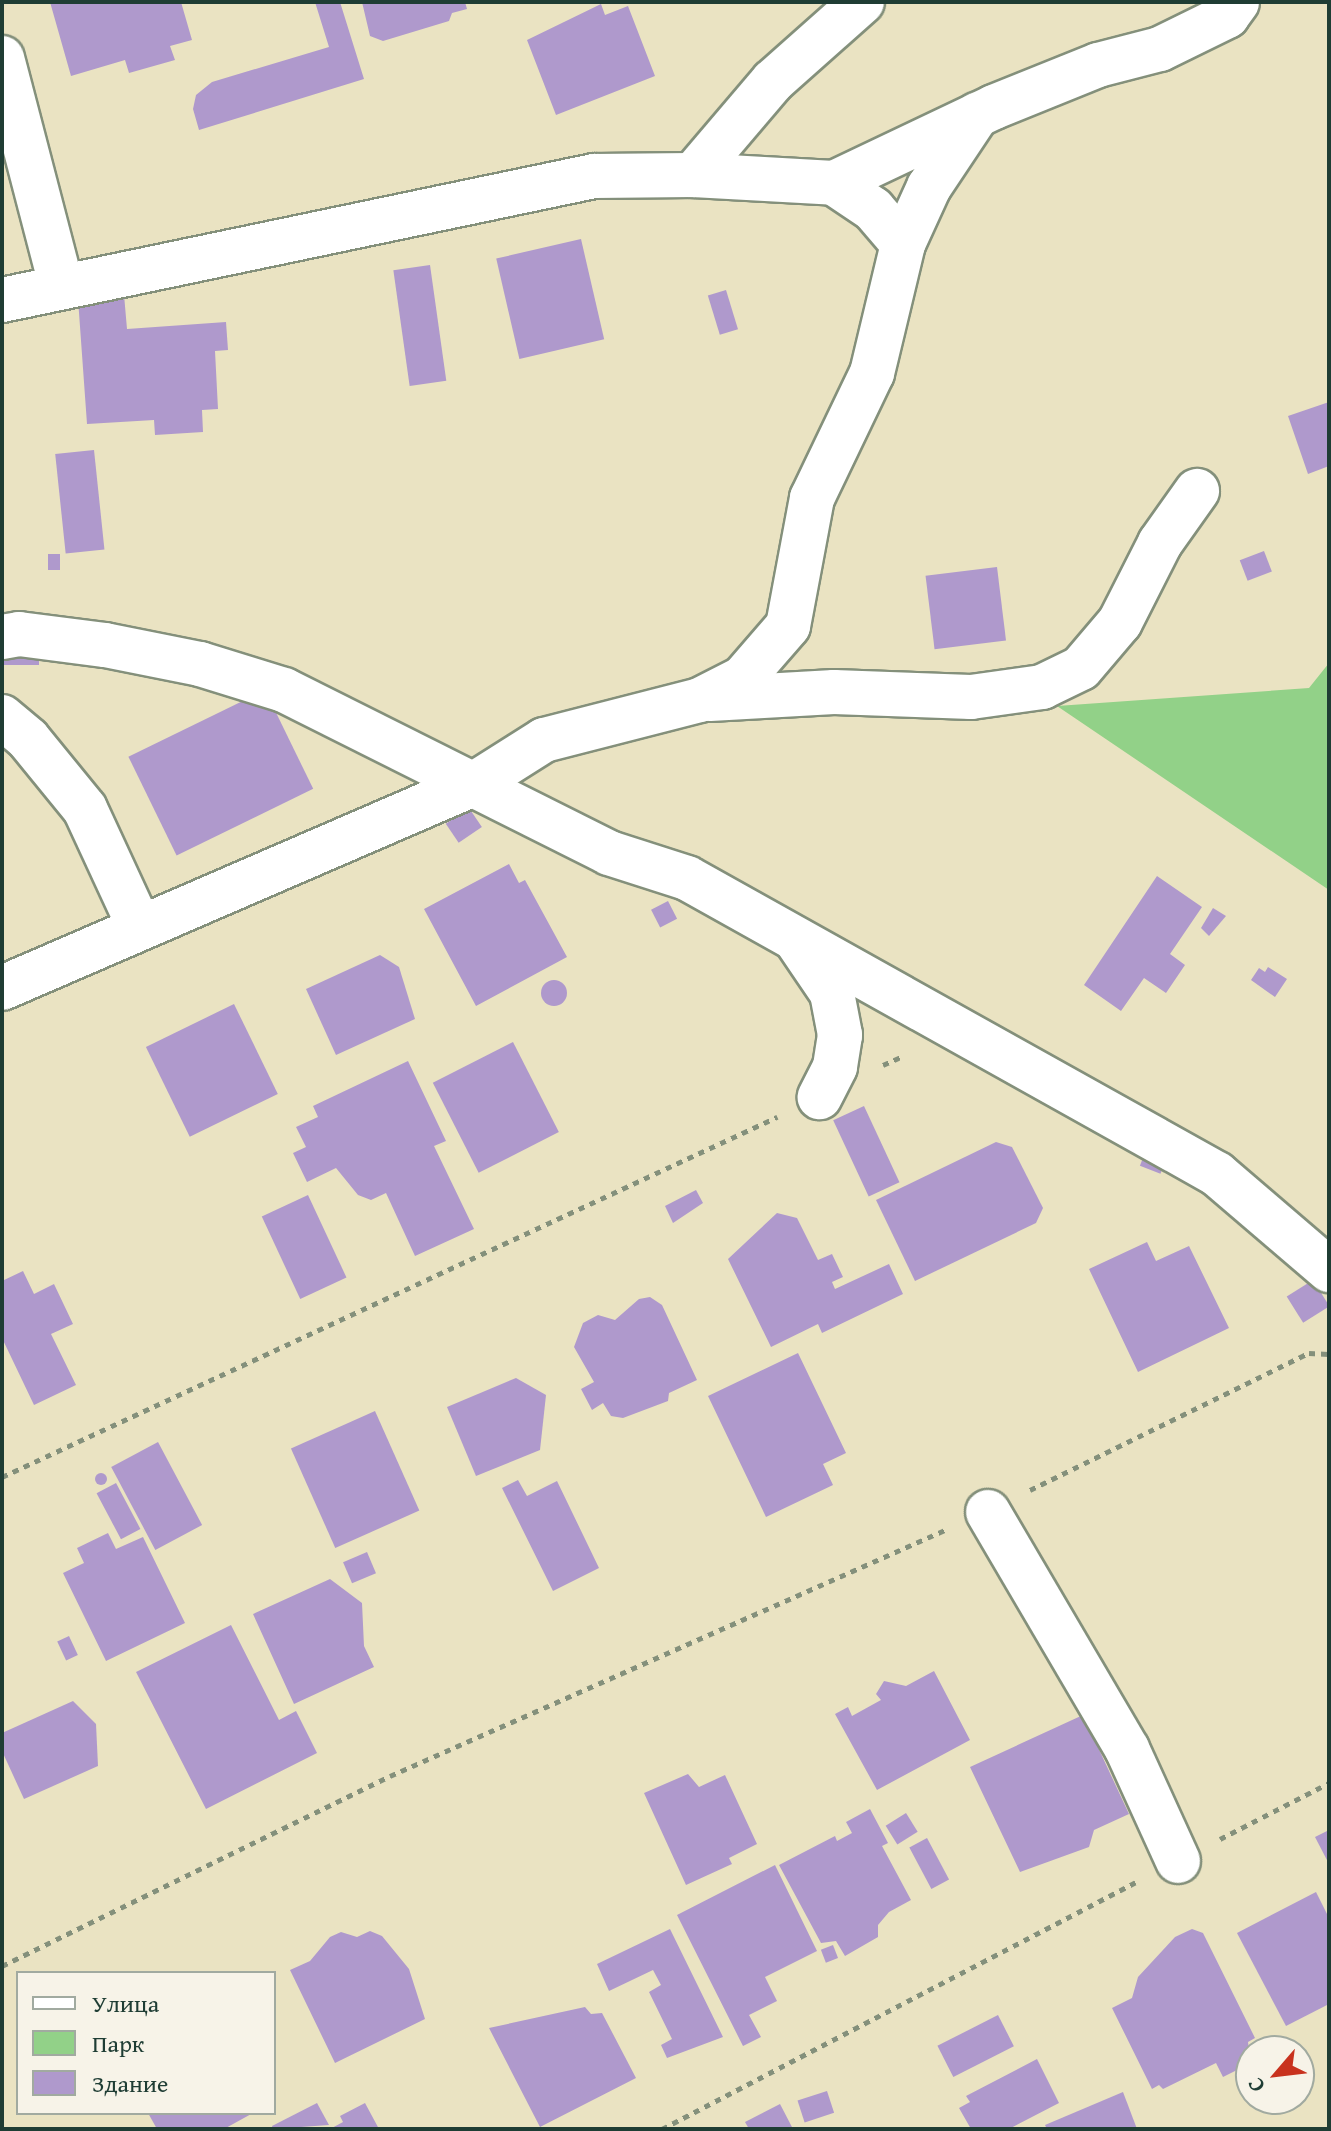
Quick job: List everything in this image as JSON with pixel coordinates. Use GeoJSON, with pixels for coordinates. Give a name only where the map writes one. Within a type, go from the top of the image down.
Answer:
{"type":"FeatureCollection","features":[{"type":"Feature","properties":{"kind":"street"},"geometry":{"type":"LineString","coordinates":[[693,175],[773,81],[862,2]]}},
{"type":"Feature","properties":{"kind":"street"},"geometry":{"type":"LineString","coordinates":[[2,300],[61,285],[594,176],[693,175],[834,183],[977,115],[1098,65],[1160,49],[1227,16],[1237,2]]}},
{"type":"Feature","properties":{"kind":"street"},"geometry":{"type":"LineString","coordinates":[[2,58],[61,285]]}},
{"type":"Feature","properties":{"kind":"street"},"geometry":{"type":"LineString","coordinates":[[700,700],[743,678],[788,626],[812,498],[872,373],[903,244],[929,187],[977,115]]}},
{"type":"Feature","properties":{"kind":"street"},"geometry":{"type":"LineString","coordinates":[[834,183],[873,209],[903,244]]}},
{"type":"Feature","properties":{"kind":"street"},"geometry":{"type":"LineString","coordinates":[[2,988],[476,783],[544,740],[700,700],[834,692],[971,697],[1042,687],[1081,668],[1120,622],[1160,543],[1197,491]]}},
{"type":"Feature","properties":{"kind":"street"},"geometry":{"type":"LineString","coordinates":[[2,637],[19,634],[105,645],[200,664],[270,685],[476,783],[609,853],[687,878],[789,931],[1217,1174],[1329,1270]]}},
{"type":"Feature","properties":{"kind":"street"},"geometry":{"type":"LineString","coordinates":[[2,717],[28,739],[85,809],[140,928]]}},
{"type":"Feature","properties":{"kind":"street"},"geometry":{"type":"LineString","coordinates":[[789,931],[832,993],[840,1035],[835,1067],[820,1097]]}},
{"type":"Feature","properties":{"kind":"street"},"geometry":{"type":"LineString","coordinates":[[988,1512],[1119,1736],[1178,1861]]}},
{"type":"Feature","properties":{"kind":"path"},"geometry":{"type":"LineString","coordinates":[[2,1477],[820,1097],[897,1058],[975,1037]]}},
{"type":"Feature","properties":{"kind":"path"},"geometry":{"type":"LineString","coordinates":[[2,1966],[390,1776],[988,1512],[1309,1353],[1329,1354]]}},
{"type":"Feature","properties":{"kind":"path"},"geometry":{"type":"LineString","coordinates":[[662,2129],[1329,1783]]}},
{"type":"Feature","properties":{"kind":"green space"},"geometry":{"type":"Polygon","coordinates":[[[1329,663],[1329,890],[1057,706],[1309,688],[1329,663]]]}},
{"type":"Feature","properties":{"kind":"building"},"geometry":{"type":"Polygon","coordinates":[[[50,2],[181,2],[192,40],[170,46],[175,60],[129,73],[125,60],[71,76],[50,2]]]}},
{"type":"Feature","properties":{"kind":"building"},"geometry":{"type":"Polygon","coordinates":[[[315,2],[340,2],[364,79],[199,130],[193,109],[196,95],[212,82],[329,47],[315,2]]]}},
{"type":"Feature","properties":{"kind":"building"},"geometry":{"type":"Polygon","coordinates":[[[362,2],[465,2],[467,9],[452,13],[449,21],[383,41],[370,36],[362,2]]]}},
{"type":"Feature","properties":{"kind":"building"},"geometry":{"type":"Polygon","coordinates":[[[601,4],[605,15],[628,6],[655,76],[556,115],[527,40],[601,4]]]}},
{"type":"Feature","properties":{"kind":"building"},"geometry":{"type":"Polygon","coordinates":[[[581,239],[604,339],[519,359],[496,259],[581,239]]]}},
{"type":"Feature","properties":{"kind":"building"},"geometry":{"type":"Polygon","coordinates":[[[430,265],[446,381],[410,386],[393,270],[430,265]]]}},
{"type":"Feature","properties":{"kind":"building"},"geometry":{"type":"Polygon","coordinates":[[[123,283],[127,329],[226,322],[228,350],[215,351],[218,409],[202,410],[203,432],[155,435],[154,420],[87,424],[77,285],[123,283]]]}},
{"type":"Feature","properties":{"kind":"building"},"geometry":{"type":"Polygon","coordinates":[[[726,290],[738,329],[720,335],[708,296],[726,290]]]}},
{"type":"Feature","properties":{"kind":"building"},"geometry":{"type":"Polygon","coordinates":[[[1329,402],[1329,466],[1308,474],[1288,416],[1329,402]]]}},
{"type":"Feature","properties":{"kind":"building"},"geometry":{"type":"Polygon","coordinates":[[[94,450],[104,549],[66,554],[55,454],[94,450]]]}},
{"type":"Feature","properties":{"kind":"building"},"geometry":{"type":"Polygon","coordinates":[[[1264,551],[1272,572],[1248,581],[1240,560],[1264,551]]]}},
{"type":"Feature","properties":{"kind":"building"},"geometry":{"type":"Polygon","coordinates":[[[48,554],[60,554],[60,570],[48,570],[48,554]]]}},
{"type":"Feature","properties":{"kind":"building"},"geometry":{"type":"Polygon","coordinates":[[[997,567],[1006,640],[935,649],[926,576],[997,567]]]}},
{"type":"Feature","properties":{"kind":"building"},"geometry":{"type":"Polygon","coordinates":[[[2,648],[39,648],[39,665],[2,665],[2,648]]]}},
{"type":"Feature","properties":{"kind":"building"},"geometry":{"type":"Polygon","coordinates":[[[265,690],[313,789],[177,855],[128,757],[265,690]]]}},
{"type":"Feature","properties":{"kind":"building"},"geometry":{"type":"Polygon","coordinates":[[[469,808],[482,827],[459,843],[446,824],[469,808]]]}},
{"type":"Feature","properties":{"kind":"building"},"geometry":{"type":"Polygon","coordinates":[[[509,864],[519,883],[525,880],[567,957],[476,1006],[424,909],[509,864]]]}},
{"type":"Feature","properties":{"kind":"building"},"geometry":{"type":"Polygon","coordinates":[[[1157,876],[1202,907],[1170,954],[1185,965],[1166,993],[1144,978],[1121,1011],[1084,985],[1157,876]]]}},
{"type":"Feature","properties":{"kind":"building"},"geometry":{"type":"Polygon","coordinates":[[[668,901],[677,919],[660,927],[651,910],[668,901]]]}},
{"type":"Feature","properties":{"kind":"building"},"geometry":{"type":"Polygon","coordinates":[[[1213,908],[1226,916],[1209,936],[1201,928],[1213,908]]]}},
{"type":"Feature","properties":{"kind":"building"},"geometry":{"type":"Polygon","coordinates":[[[380,955],[399,967],[415,1019],[336,1055],[306,989],[380,955]]]}},
{"type":"Feature","properties":{"kind":"building"},"geometry":{"type":"Polygon","coordinates":[[[1268,967],[1287,979],[1275,997],[1251,980],[1259,968],[1265,972],[1268,967]]]}},
{"type":"Feature","properties":{"kind":"building"},"geometry":{"type":"Polygon","coordinates":[[[554,980],[563,984],[567,993],[563,1002],[554,1006],[545,1002],[541,993],[545,984],[554,980]]]}},
{"type":"Feature","properties":{"kind":"building"},"geometry":{"type":"Polygon","coordinates":[[[234,1004],[278,1094],[190,1137],[146,1047],[234,1004]]]}},
{"type":"Feature","properties":{"kind":"building"},"geometry":{"type":"Polygon","coordinates":[[[513,1042],[559,1132],[479,1173],[433,1083],[513,1042]]]}},
{"type":"Feature","properties":{"kind":"building"},"geometry":{"type":"Polygon","coordinates":[[[408,1061],[446,1141],[434,1146],[474,1229],[415,1256],[386,1193],[371,1200],[358,1195],[336,1168],[307,1182],[293,1153],[306,1147],[296,1127],[318,1117],[313,1106],[408,1061]]]}},
{"type":"Feature","properties":{"kind":"building"},"geometry":{"type":"Polygon","coordinates":[[[864,1106],[899,1182],[869,1196],[833,1120],[864,1106]]]}},
{"type":"Feature","properties":{"kind":"building"},"geometry":{"type":"Polygon","coordinates":[[[996,1142],[1012,1147],[1043,1208],[1036,1223],[915,1281],[876,1200],[996,1142]]]}},
{"type":"Feature","properties":{"kind":"building"},"geometry":{"type":"Polygon","coordinates":[[[1146,1150],[1167,1158],[1160,1174],[1140,1166],[1146,1150]]]}},
{"type":"Feature","properties":{"kind":"building"},"geometry":{"type":"Polygon","coordinates":[[[696,1190],[703,1203],[673,1223],[665,1206],[696,1190]]]}},
{"type":"Feature","properties":{"kind":"building"},"geometry":{"type":"Polygon","coordinates":[[[308,1195],[346,1277],[300,1299],[262,1217],[308,1195]]]}},
{"type":"Feature","properties":{"kind":"building"},"geometry":{"type":"Polygon","coordinates":[[[777,1213],[797,1218],[818,1260],[832,1254],[843,1277],[832,1282],[835,1289],[889,1264],[903,1294],[822,1333],[818,1324],[771,1347],[728,1259],[777,1213]]]}},
{"type":"Feature","properties":{"kind":"building"},"geometry":{"type":"Polygon","coordinates":[[[1147,1242],[1156,1261],[1189,1246],[1229,1328],[1138,1372],[1089,1269],[1147,1242]]]}},
{"type":"Feature","properties":{"kind":"building"},"geometry":{"type":"Polygon","coordinates":[[[23,1271],[34,1294],[54,1284],[73,1324],[51,1334],[76,1385],[34,1405],[2,1338],[2,1281],[23,1271]]]}},
{"type":"Feature","properties":{"kind":"building"},"geometry":{"type":"Polygon","coordinates":[[[1313,1280],[1329,1307],[1303,1323],[1287,1296],[1313,1280]]]}},
{"type":"Feature","properties":{"kind":"building"},"geometry":{"type":"Polygon","coordinates":[[[650,1297],[662,1305],[697,1380],[669,1393],[668,1401],[623,1418],[611,1416],[603,1403],[592,1410],[581,1389],[594,1382],[574,1347],[583,1323],[598,1315],[615,1320],[639,1299],[650,1297]]]}},
{"type":"Feature","properties":{"kind":"building"},"geometry":{"type":"Polygon","coordinates":[[[798,1353],[846,1453],[823,1464],[833,1485],[766,1517],[708,1396],[798,1353]]]}},
{"type":"Feature","properties":{"kind":"building"},"geometry":{"type":"Polygon","coordinates":[[[516,1378],[546,1395],[540,1450],[476,1476],[447,1407],[516,1378]]]}},
{"type":"Feature","properties":{"kind":"building"},"geometry":{"type":"Polygon","coordinates":[[[375,1411],[419,1511],[335,1548],[291,1448],[375,1411]]]}},
{"type":"Feature","properties":{"kind":"building"},"geometry":{"type":"Polygon","coordinates":[[[158,1442],[202,1525],[155,1550],[111,1467],[158,1442]]]}},
{"type":"Feature","properties":{"kind":"building"},"geometry":{"type":"Polygon","coordinates":[[[101,1473],[107,1479],[101,1485],[95,1479],[101,1473]]]}},
{"type":"Feature","properties":{"kind":"building"},"geometry":{"type":"Polygon","coordinates":[[[518,1480],[527,1496],[557,1481],[599,1568],[553,1591],[502,1488],[518,1480]]]}},
{"type":"Feature","properties":{"kind":"building"},"geometry":{"type":"Polygon","coordinates":[[[116,1483],[140,1529],[121,1539],[97,1493],[116,1483]]]}},
{"type":"Feature","properties":{"kind":"building"},"geometry":{"type":"Polygon","coordinates":[[[108,1533],[116,1549],[143,1537],[185,1623],[106,1661],[63,1573],[84,1563],[77,1548],[108,1533]]]}},
{"type":"Feature","properties":{"kind":"building"},"geometry":{"type":"Polygon","coordinates":[[[367,1552],[376,1573],[352,1583],[343,1562],[367,1552]]]}},
{"type":"Feature","properties":{"kind":"building"},"geometry":{"type":"Polygon","coordinates":[[[330,1579],[362,1603],[364,1646],[374,1667],[294,1704],[253,1614],[330,1579]]]}},
{"type":"Feature","properties":{"kind":"building"},"geometry":{"type":"Polygon","coordinates":[[[231,1625],[279,1720],[296,1711],[317,1753],[206,1809],[136,1672],[231,1625]]]}},
{"type":"Feature","properties":{"kind":"building"},"geometry":{"type":"Polygon","coordinates":[[[69,1636],[78,1655],[66,1661],[57,1641],[69,1636]]]}},
{"type":"Feature","properties":{"kind":"building"},"geometry":{"type":"Polygon","coordinates":[[[934,1671],[970,1740],[877,1790],[835,1714],[848,1707],[852,1716],[881,1700],[876,1694],[884,1681],[906,1686],[934,1671]]]}},
{"type":"Feature","properties":{"kind":"building"},"geometry":{"type":"Polygon","coordinates":[[[73,1701],[96,1724],[98,1766],[24,1799],[2,1751],[2,1733],[73,1701]]]}},
{"type":"Feature","properties":{"kind":"building"},"geometry":{"type":"Polygon","coordinates":[[[1083,1715],[1129,1814],[1094,1830],[1089,1847],[1020,1872],[970,1767],[1083,1715]]]}},
{"type":"Feature","properties":{"kind":"building"},"geometry":{"type":"Polygon","coordinates":[[[688,1774],[699,1787],[725,1775],[757,1844],[729,1858],[732,1864],[686,1885],[644,1793],[688,1774]]]}},
{"type":"Feature","properties":{"kind":"building"},"geometry":{"type":"Polygon","coordinates":[[[870,1809],[888,1843],[882,1846],[911,1900],[889,1912],[878,1925],[878,1937],[845,1956],[836,1941],[821,1943],[779,1865],[835,1836],[837,1841],[852,1833],[846,1822],[870,1809]]]}},
{"type":"Feature","properties":{"kind":"building"},"geometry":{"type":"Polygon","coordinates":[[[906,1813],[918,1832],[897,1844],[886,1826],[906,1813]]]}},
{"type":"Feature","properties":{"kind":"building"},"geometry":{"type":"Polygon","coordinates":[[[1329,1830],[1329,1864],[1315,1837],[1329,1830]]]}},
{"type":"Feature","properties":{"kind":"building"},"geometry":{"type":"Polygon","coordinates":[[[927,1838],[949,1879],[931,1889],[909,1847],[927,1838]]]}},
{"type":"Feature","properties":{"kind":"building"},"geometry":{"type":"Polygon","coordinates":[[[775,1865],[817,1951],[765,1977],[777,2001],[749,2015],[761,2037],[743,2046],[677,1915],[775,1865]]]}},
{"type":"Feature","properties":{"kind":"building"},"geometry":{"type":"Polygon","coordinates":[[[1316,1892],[1329,1918],[1329,2004],[1286,2026],[1237,1933],[1316,1892]]]}},
{"type":"Feature","properties":{"kind":"building"},"geometry":{"type":"Polygon","coordinates":[[[670,1929],[723,2037],[667,2058],[661,2045],[672,2039],[649,1992],[661,1985],[653,1970],[609,1991],[597,1964],[670,1929]]]}},
{"type":"Feature","properties":{"kind":"building"},"geometry":{"type":"Polygon","coordinates":[[[1192,1929],[1203,1933],[1254,2035],[1235,2035],[1235,2071],[1223,2077],[1216,2063],[1163,2089],[1159,2085],[1152,2089],[1112,2008],[1132,1998],[1138,1977],[1175,1937],[1192,1929]]]}},
{"type":"Feature","properties":{"kind":"building"},"geometry":{"type":"Polygon","coordinates":[[[370,1931],[382,1936],[409,1969],[425,2019],[335,2063],[290,1970],[310,1961],[330,1937],[341,1932],[357,1937],[370,1931]]]}},
{"type":"Feature","properties":{"kind":"building"},"geometry":{"type":"Polygon","coordinates":[[[833,1945],[838,1958],[826,1963],[821,1950],[833,1945]]]}},
{"type":"Feature","properties":{"kind":"building"},"geometry":{"type":"Polygon","coordinates":[[[585,2007],[591,2014],[602,2013],[636,2078],[540,2127],[489,2028],[585,2007]]]}},
{"type":"Feature","properties":{"kind":"building"},"geometry":{"type":"Polygon","coordinates":[[[998,2015],[1014,2046],[953,2077],[937,2046],[998,2015]]]}},
{"type":"Feature","properties":{"kind":"building"},"geometry":{"type":"Polygon","coordinates":[[[1037,2059],[1059,2103],[1009,2129],[971,2129],[959,2108],[970,2102],[966,2096],[1037,2059]]]}},
{"type":"Feature","properties":{"kind":"building"},"geometry":{"type":"Polygon","coordinates":[[[827,2091],[834,2113],[805,2122],[798,2101],[827,2091]]]}},
{"type":"Feature","properties":{"kind":"building"},"geometry":{"type":"Polygon","coordinates":[[[1123,2092],[1137,2129],[1047,2129],[1045,2125],[1123,2092]]]}},
{"type":"Feature","properties":{"kind":"building"},"geometry":{"type":"Polygon","coordinates":[[[317,2103],[329,2125],[273,2129],[272,2126],[317,2103]]]}},
{"type":"Feature","properties":{"kind":"building"},"geometry":{"type":"Polygon","coordinates":[[[365,2103],[379,2129],[330,2129],[343,2122],[340,2116],[365,2103]]]}},
{"type":"Feature","properties":{"kind":"building"},"geometry":{"type":"Polygon","coordinates":[[[780,2104],[793,2129],[749,2129],[745,2122],[780,2104]]]}},
{"type":"Feature","properties":{"kind":"building"},"geometry":{"type":"Polygon","coordinates":[[[149,2115],[249,2115],[224,2129],[157,2129],[149,2115]]]}}]}
